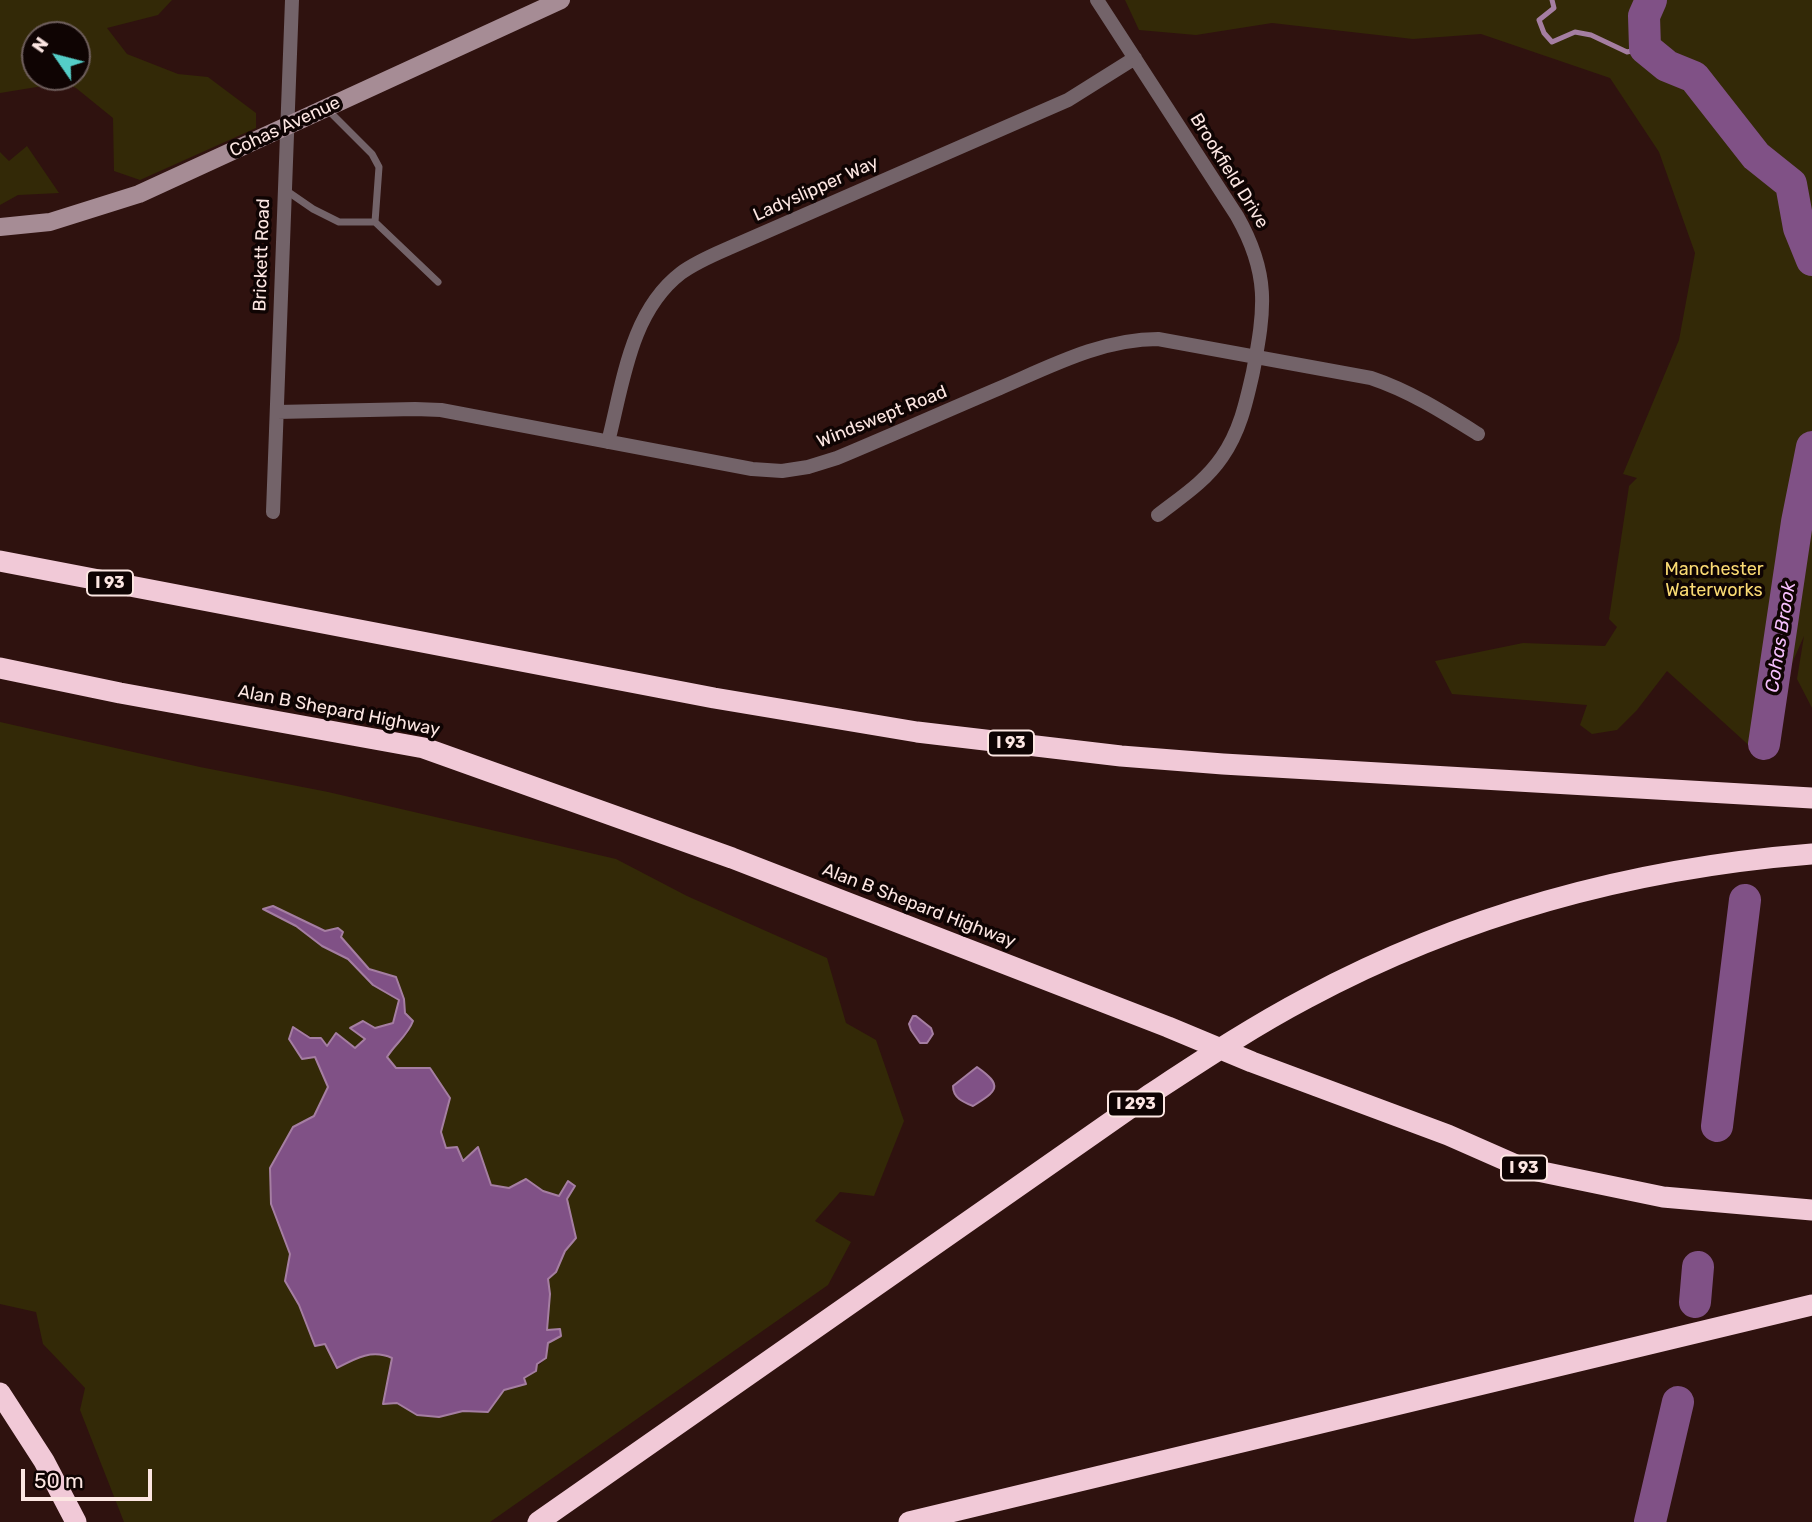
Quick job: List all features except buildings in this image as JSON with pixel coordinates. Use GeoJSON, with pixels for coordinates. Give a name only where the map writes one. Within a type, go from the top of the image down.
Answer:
{"type":"FeatureCollection","features":[{"type":"Feature","properties":{"kind":"highway","name":"I 93"},"geometry":{"type":"LineString","coordinates":[[0,561],[700,695],[917,732],[1121,756],[1223,764],[1812,798]]}},
{"type":"Feature","properties":{"kind":"highway","name":"Alan B Shepard Highway"},"geometry":{"type":"LineString","coordinates":[[0,668],[120,693],[424,748],[732,858],[1252,1062],[1448,1135],[1523,1168],[1663,1197],[1812,1210]]}},
{"type":"Feature","properties":{"kind":"highway","name":"I 293"},"geometry":{"type":"LineString","coordinates":[[538,1522],[1149,1095],[1253,1028],[1307,998],[1417,946],[1532,904],[1651,875],[1712,864],[1812,854]]}},
{"type":"Feature","properties":{"kind":"highway"},"geometry":{"type":"LineString","coordinates":[[909,1522],[1812,1305]]}},
{"type":"Feature","properties":{"kind":"highway"},"geometry":{"type":"LineString","coordinates":[[0,1393],[44,1461],[76,1522]]}},
{"type":"Feature","properties":{"kind":"street","name":"Brickett Road"},"geometry":{"type":"LineString","coordinates":[[274,512],[292,0]]}},
{"type":"Feature","properties":{"kind":"street","name":"Cohas Avenue"},"geometry":{"type":"LineString","coordinates":[[0,227],[50,222],[139,194],[192,172],[287,125],[561,0]]}},
{"type":"Feature","properties":{"kind":"street","name":"Brookfield Drive"},"geometry":{"type":"LineString","coordinates":[[1097,0],[1249,236],[1264,301],[1262,324],[1243,414],[1222,457],[1197,485],[1158,514]]}},
{"type":"Feature","properties":{"kind":"street","name":"Ladyslipper Way"},"geometry":{"type":"LineString","coordinates":[[608,442],[638,331],[656,301],[681,274],[729,248],[1068,100],[1135,58]]}},
{"type":"Feature","properties":{"kind":"street","name":"Windswept Road"},"geometry":{"type":"LineString","coordinates":[[277,412],[441,410],[723,464],[782,471],[838,458],[1065,360],[1110,344],[1134,339],[1158,339],[1371,378],[1398,387],[1427,402],[1478,434]]}},
{"type":"Feature","properties":{"kind":"lane"},"geometry":{"type":"LineString","coordinates":[[325,108],[372,154],[379,167],[375,222]]}},
{"type":"Feature","properties":{"kind":"lane"},"geometry":{"type":"LineString","coordinates":[[284,189],[338,222],[375,222],[438,282]]}},
{"type":"Feature","properties":{"kind":"green space"},"geometry":{"type":"Polygon","coordinates":[[[0,0],[172,0],[158,15],[107,28],[127,54],[178,74],[208,77],[256,113],[256,128],[140,180],[114,171],[113,118],[80,91],[91,91],[91,21],[21,21],[21,90],[0,93],[0,0]]]}},
{"type":"Feature","properties":{"kind":"green space","name":"Manchester Waterworks"},"geometry":{"type":"Polygon","coordinates":[[[1125,0],[1812,0],[1812,708],[1797,679],[1804,636],[1754,750],[1667,671],[1637,710],[1617,730],[1592,734],[1580,725],[1587,705],[1452,694],[1435,661],[1523,643],[1605,646],[1617,627],[1609,619],[1629,486],[1637,478],[1623,474],[1679,340],[1695,253],[1659,152],[1610,78],[1481,34],[1413,39],[1272,23],[1196,35],[1139,30],[1125,0]]]}},
{"type":"Feature","properties":{"kind":"green space"},"geometry":{"type":"Polygon","coordinates":[[[27,146],[59,193],[18,195],[0,205],[0,152],[9,161],[27,146]]]}},
{"type":"Feature","properties":{"kind":"green space"},"geometry":{"type":"Polygon","coordinates":[[[0,722],[200,767],[328,792],[616,859],[687,896],[827,958],[846,1023],[876,1040],[904,1121],[874,1196],[840,1192],[815,1221],[851,1242],[828,1285],[490,1522],[124,1522],[80,1410],[85,1388],[43,1344],[36,1312],[0,1304],[0,722]],[[273,906],[264,909],[296,926],[322,946],[348,959],[373,985],[399,1000],[394,1023],[375,1028],[351,1029],[365,1039],[355,1048],[327,1046],[294,1027],[315,1057],[328,1087],[314,1116],[293,1127],[290,1255],[286,1281],[325,1344],[357,1357],[379,1352],[392,1358],[384,1404],[397,1403],[417,1415],[439,1417],[463,1411],[487,1412],[504,1390],[526,1384],[523,1378],[545,1359],[548,1278],[556,1272],[565,1251],[576,1238],[567,1199],[543,1191],[526,1179],[509,1189],[491,1185],[478,1147],[463,1162],[446,1148],[430,1068],[396,1068],[387,1057],[409,1032],[404,999],[396,977],[369,969],[341,937],[273,906]]]}},
{"type":"Feature","properties":{"kind":"shaded area"},"geometry":{"type":"Polygon","coordinates":[[[273,906],[325,931],[338,928],[343,932],[341,937],[369,969],[396,977],[404,999],[405,1013],[413,1021],[387,1057],[396,1068],[430,1068],[450,1098],[441,1132],[446,1148],[457,1147],[463,1161],[478,1147],[491,1185],[509,1188],[526,1179],[543,1191],[559,1196],[568,1181],[575,1186],[567,1199],[576,1238],[565,1251],[556,1272],[548,1279],[550,1294],[547,1330],[560,1329],[561,1336],[548,1343],[546,1358],[537,1364],[536,1371],[524,1378],[526,1384],[504,1390],[488,1412],[463,1411],[439,1417],[417,1415],[397,1403],[383,1404],[392,1358],[371,1355],[357,1358],[337,1368],[325,1344],[315,1346],[299,1305],[285,1281],[290,1254],[271,1204],[270,1168],[293,1127],[314,1116],[328,1087],[315,1057],[302,1059],[289,1039],[293,1027],[310,1038],[321,1038],[327,1046],[336,1033],[355,1048],[365,1039],[350,1028],[363,1021],[375,1028],[393,1023],[399,1000],[373,985],[348,959],[263,909],[273,906]]]}},
{"type":"Feature","properties":{"kind":"shaded area"},"geometry":{"type":"Polygon","coordinates":[[[913,1016],[931,1028],[933,1034],[927,1043],[920,1043],[911,1030],[909,1024],[913,1016]]]}},
{"type":"Feature","properties":{"kind":"shaded area"},"geometry":{"type":"Polygon","coordinates":[[[977,1067],[991,1079],[994,1088],[988,1096],[973,1106],[957,1097],[953,1086],[977,1067]]]}},
{"type":"Feature","properties":{"kind":"waterway"},"geometry":{"type":"LineString","coordinates":[[1552,0],[1554,8],[1539,20],[1544,33],[1552,42],[1575,32],[1591,35],[1627,52],[1645,48]]}},
{"type":"Feature","properties":{"kind":"waterway"},"geometry":{"type":"LineString","coordinates":[[1651,0],[1644,16],[1645,48],[1667,66],[1694,77],[1756,156],[1791,184],[1799,228],[1812,260]]}},
{"type":"Feature","properties":{"kind":"waterway","name":"Cohas Brook"},"geometry":{"type":"LineString","coordinates":[[1764,744],[1797,522],[1812,447]]}},
{"type":"Feature","properties":{"kind":"waterway","name":"Cohas Brook"},"geometry":{"type":"LineString","coordinates":[[1717,1126],[1745,900]]}},
{"type":"Feature","properties":{"kind":"waterway","name":"Cohas Brook"},"geometry":{"type":"LineString","coordinates":[[1695,1302],[1698,1267]]}},
{"type":"Feature","properties":{"kind":"waterway","name":"Cohas Brook"},"geometry":{"type":"LineString","coordinates":[[1650,1522],[1678,1402]]}}]}
